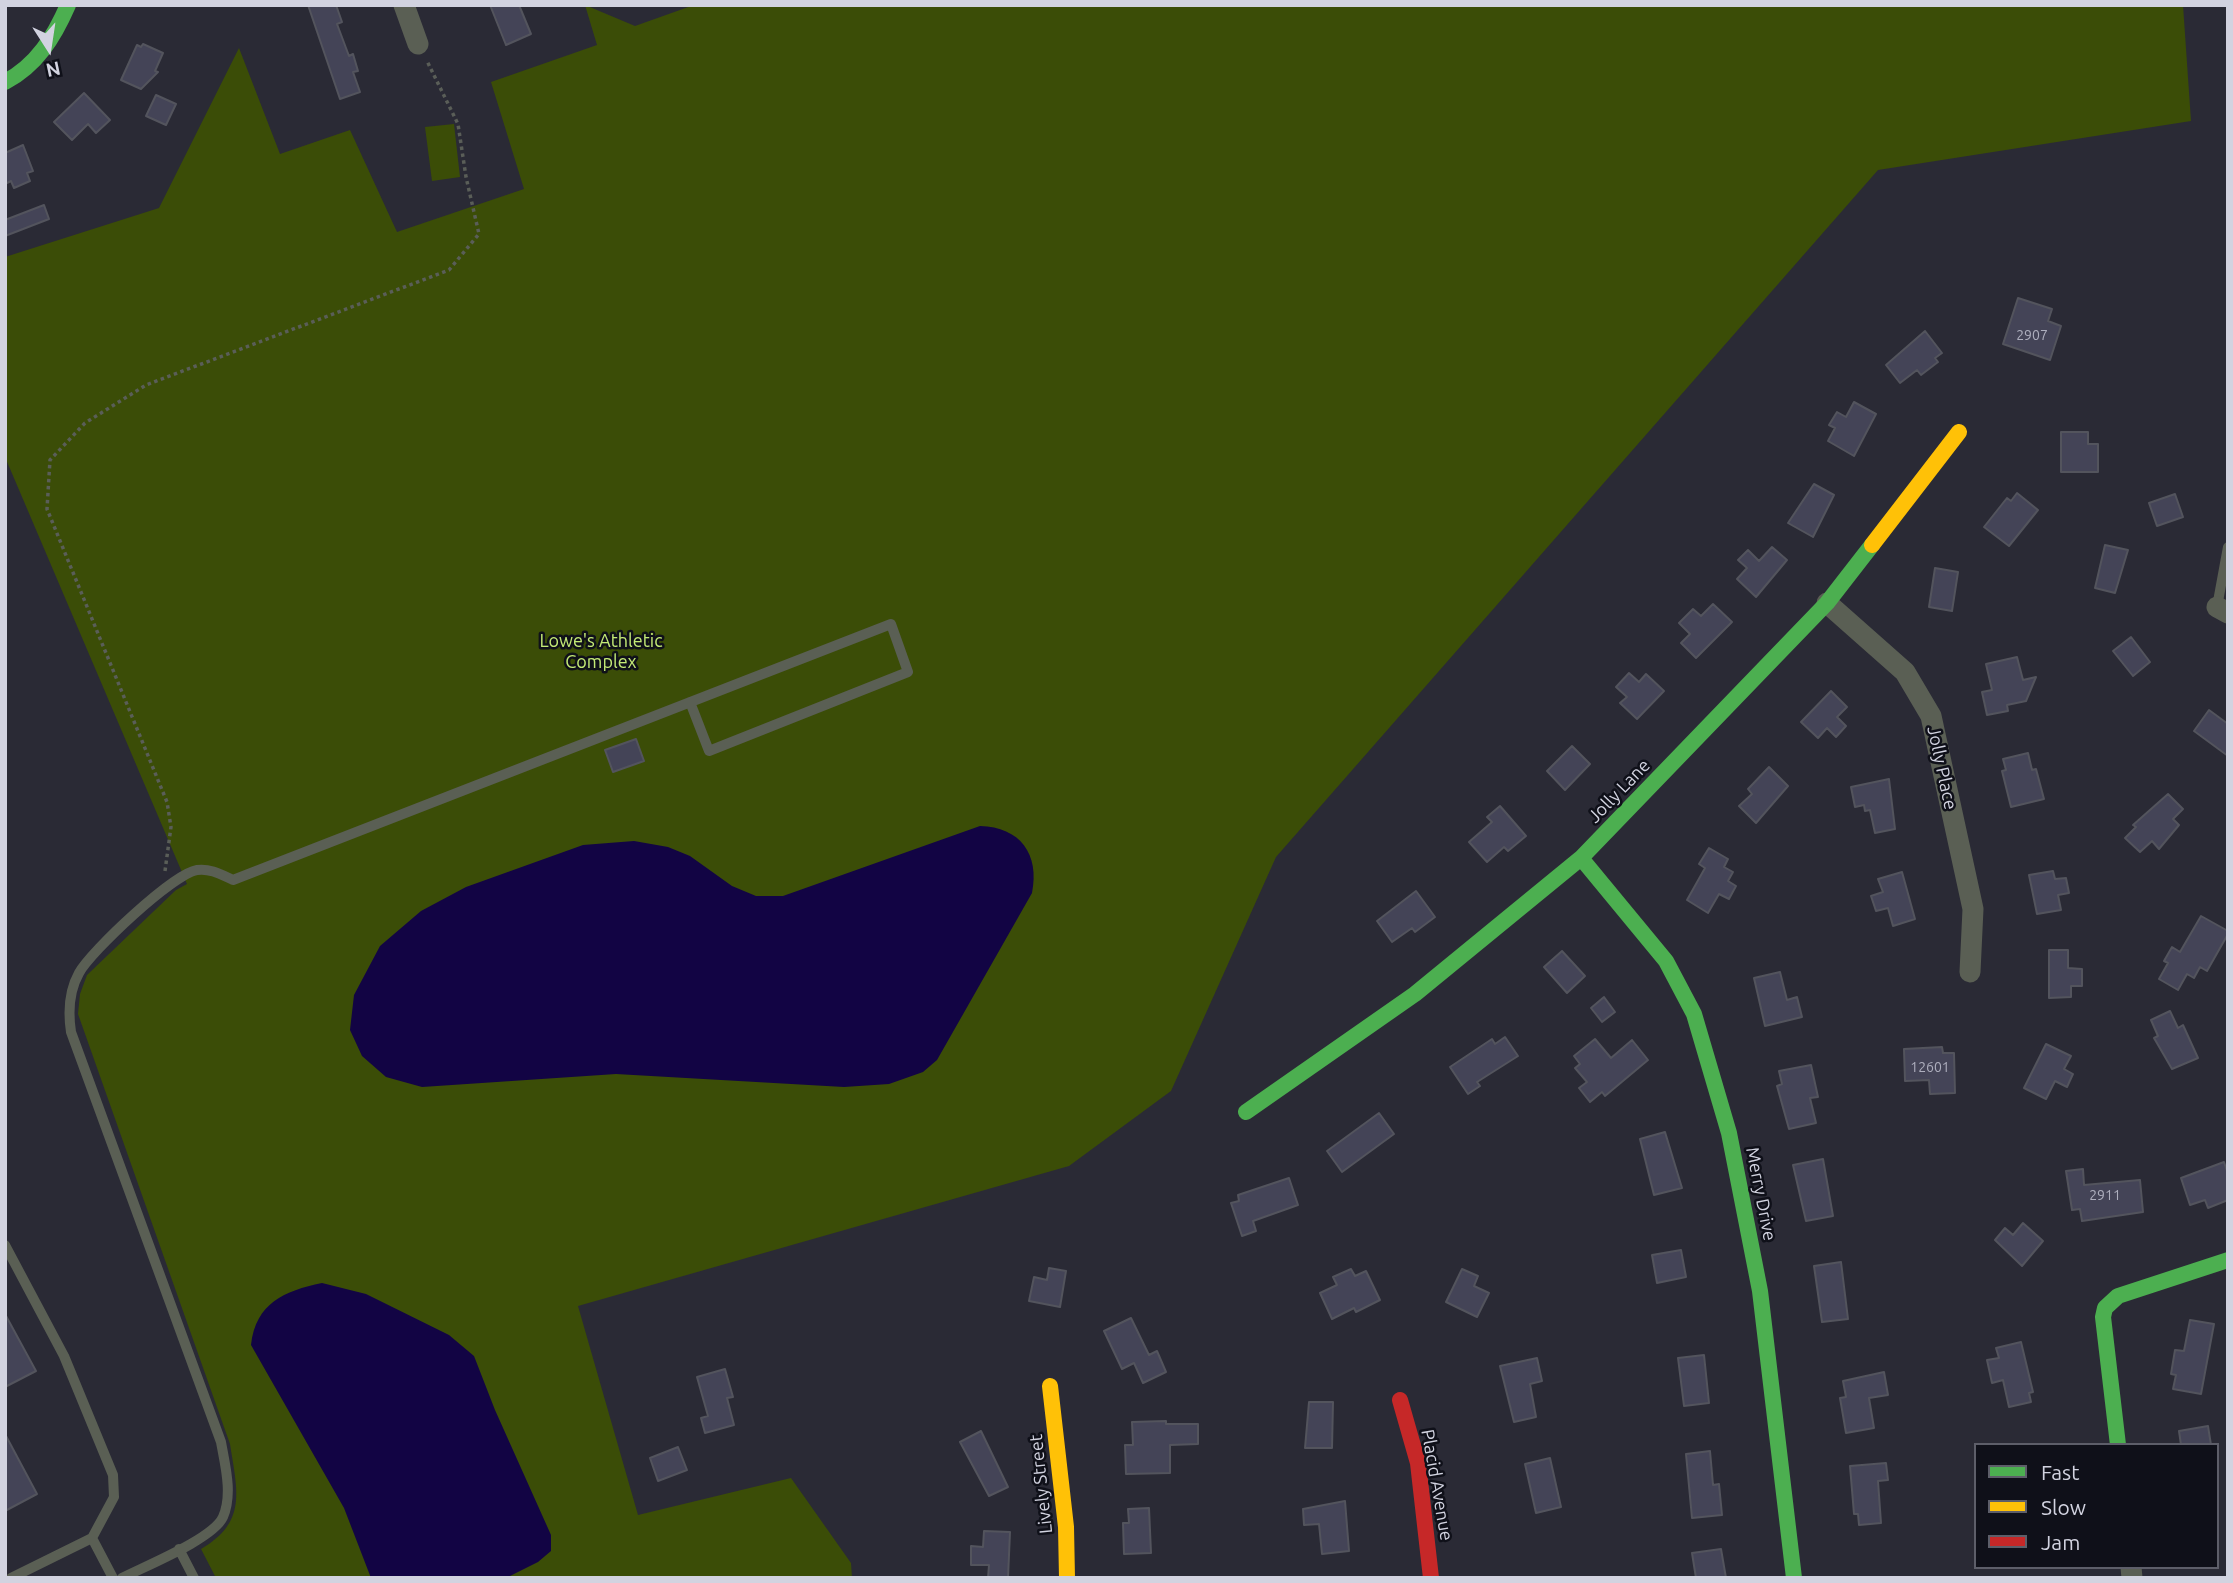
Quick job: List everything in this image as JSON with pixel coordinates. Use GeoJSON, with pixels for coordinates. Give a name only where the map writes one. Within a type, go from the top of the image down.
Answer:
{"type":"FeatureCollection","features":[{"type":"Feature","properties":{"kind":"street"},"geometry":{"type":"LineString","coordinates":[[5,82],[18,76],[54,39],[68,5]]}},
{"type":"Feature","properties":{"kind":"street"},"geometry":{"type":"LineString","coordinates":[[404,5],[418,44]]}},
{"type":"Feature","properties":{"kind":"street","name":"Jolly Lane"},"geometry":{"type":"LineString","coordinates":[[1246,1112],[1415,995],[1581,858],[1827,603],[1959,432]]}},
{"type":"Feature","properties":{"kind":"street","name":"Jolly Place"},"geometry":{"type":"LineString","coordinates":[[1827,603],[1905,672],[1931,716],[1973,909],[1970,972]]}},
{"type":"Feature","properties":{"kind":"street","name":"Merry Drive"},"geometry":{"type":"LineString","coordinates":[[1581,858],[1666,961],[1694,1014],[1729,1133],[1745,1203],[1760,1292],[1794,1578]]}},
{"type":"Feature","properties":{"kind":"street"},"geometry":{"type":"LineString","coordinates":[[2118,1443],[2103,1317],[2105,1308],[2118,1296],[2228,1260]]}},
{"type":"Feature","properties":{"kind":"street","name":"Lively Street"},"geometry":{"type":"LineString","coordinates":[[1050,1386],[1066,1527],[1067,1578]]}},
{"type":"Feature","properties":{"kind":"street","name":"Placid Avenue"},"geometry":{"type":"LineString","coordinates":[[1399,1400],[1420,1476],[1431,1578]]}},
{"type":"Feature","properties":{"kind":"lane"},"geometry":{"type":"LineString","coordinates":[[2222,610],[2228,547]]}},
{"type":"Feature","properties":{"kind":"lane"},"geometry":{"type":"LineString","coordinates":[[122,1578],[210,1532],[222,1520],[226,1506],[227,1479],[220,1442],[71,1032],[69,1015],[74,984],[88,960],[162,889],[179,877],[197,870],[213,871],[233,880],[690,702],[891,624],[908,672],[709,751],[690,702]]}},
{"type":"Feature","properties":{"kind":"lane"},"geometry":{"type":"LineString","coordinates":[[5,1245],[64,1356],[113,1475],[114,1497],[92,1538],[12,1578]]}},
{"type":"Feature","properties":{"kind":"lane"},"geometry":{"type":"LineString","coordinates":[[92,1538],[113,1578]]}},
{"type":"Feature","properties":{"kind":"lane"},"geometry":{"type":"LineString","coordinates":[[179,1549],[194,1578]]}},
{"type":"Feature","properties":{"kind":"path"},"geometry":{"type":"LineString","coordinates":[[162,889],[171,827],[167,802],[47,509],[50,460],[85,423],[146,385],[449,270],[479,234],[458,124],[418,44]]}},
{"type":"Feature","properties":{"kind":"green space","name":"Lowe's Athletic Complex"},"geometry":{"type":"Polygon","coordinates":[[[585,5],[635,26],[694,5],[2183,5],[2191,121],[1878,170],[1276,857],[1171,1091],[1069,1166],[578,1306],[638,1515],[791,1478],[851,1563],[852,1578],[216,1578],[201,1549],[216,1539],[233,1516],[236,1490],[230,1444],[78,1014],[80,994],[87,975],[176,890],[187,884],[5,457],[5,257],[159,208],[239,48],[280,154],[350,130],[397,232],[524,189],[491,82],[597,45],[585,5]]]}},
{"type":"Feature","properties":{"kind":"green space"},"geometry":{"type":"Polygon","coordinates":[[[454,124],[460,177],[432,181],[425,127],[454,124]]]}},
{"type":"Feature","properties":{"kind":"shaded area"},"geometry":{"type":"Polygon","coordinates":[[[980,826],[1006,831],[1024,845],[1033,866],[1032,893],[937,1060],[923,1072],[889,1084],[844,1087],[616,1074],[422,1087],[386,1077],[362,1056],[350,1030],[354,995],[380,946],[421,911],[466,887],[583,845],[634,841],[668,847],[690,856],[732,886],[756,896],[783,896],[980,826]]]}},
{"type":"Feature","properties":{"kind":"shaded area"},"geometry":{"type":"Polygon","coordinates":[[[322,1283],[366,1294],[449,1335],[474,1356],[551,1535],[551,1551],[538,1562],[506,1578],[371,1578],[344,1508],[251,1345],[259,1319],[274,1301],[296,1290],[322,1283]]]}},
{"type":"Feature","properties":{"kind":"building"},"geometry":{"type":"Polygon","coordinates":[[[308,5],[336,5],[342,22],[337,24],[349,56],[353,54],[358,71],[353,72],[360,92],[340,99],[308,5]]]}},
{"type":"Feature","properties":{"kind":"building"},"geometry":{"type":"Polygon","coordinates":[[[490,5],[519,5],[531,34],[506,45],[490,5]]]}},
{"type":"Feature","properties":{"kind":"building"},"geometry":{"type":"Polygon","coordinates":[[[143,44],[163,53],[155,71],[158,72],[141,89],[121,80],[137,45],[141,47],[143,44]]]}},
{"type":"Feature","properties":{"kind":"building"},"geometry":{"type":"Polygon","coordinates":[[[84,93],[110,120],[96,133],[88,124],[72,140],[54,122],[84,93]]]}},
{"type":"Feature","properties":{"kind":"building"},"geometry":{"type":"Polygon","coordinates":[[[156,95],[176,104],[166,125],[146,116],[156,95]]]}},
{"type":"Feature","properties":{"kind":"building"},"geometry":{"type":"Polygon","coordinates":[[[23,145],[33,171],[27,173],[30,181],[14,188],[11,181],[5,184],[5,153],[23,145]]]}},
{"type":"Feature","properties":{"kind":"building"},"geometry":{"type":"Polygon","coordinates":[[[44,205],[49,219],[5,236],[5,220],[44,205]]]}},
{"type":"Feature","properties":{"kind":"building"},"geometry":{"type":"Polygon","coordinates":[[[2018,298],[2052,309],[2048,321],[2061,326],[2050,360],[2003,344],[2018,298]]]}},
{"type":"Feature","properties":{"kind":"building"},"geometry":{"type":"Polygon","coordinates":[[[1925,331],[1942,353],[1935,358],[1938,362],[1921,375],[1917,370],[1900,383],[1886,365],[1925,331]]]}},
{"type":"Feature","properties":{"kind":"building"},"geometry":{"type":"Polygon","coordinates":[[[1854,402],[1876,414],[1854,456],[1828,441],[1835,428],[1829,425],[1837,412],[1846,417],[1854,402]]]}},
{"type":"Feature","properties":{"kind":"building"},"geometry":{"type":"Polygon","coordinates":[[[2061,432],[2088,432],[2088,444],[2098,444],[2098,472],[2061,472],[2061,432]]]}},
{"type":"Feature","properties":{"kind":"building"},"geometry":{"type":"Polygon","coordinates":[[[1814,484],[1834,495],[1813,537],[1788,523],[1814,484]]]}},
{"type":"Feature","properties":{"kind":"building"},"geometry":{"type":"Polygon","coordinates":[[[2017,493],[2038,510],[2009,546],[1984,527],[2007,498],[2011,501],[2017,493]]]}},
{"type":"Feature","properties":{"kind":"building"},"geometry":{"type":"Polygon","coordinates":[[[2175,494],[2183,517],[2157,526],[2149,503],[2175,494]]]}},
{"type":"Feature","properties":{"kind":"building"},"geometry":{"type":"Polygon","coordinates":[[[2105,545],[2128,550],[2115,593],[2095,588],[2105,545]]]}},
{"type":"Feature","properties":{"kind":"building"},"geometry":{"type":"Polygon","coordinates":[[[1772,547],[1787,560],[1756,597],[1737,579],[1747,568],[1738,560],[1748,550],[1759,561],[1772,547]]]}},
{"type":"Feature","properties":{"kind":"building"},"geometry":{"type":"Polygon","coordinates":[[[1935,568],[1958,572],[1952,611],[1929,607],[1935,568]]]}},
{"type":"Feature","properties":{"kind":"building"},"geometry":{"type":"Polygon","coordinates":[[[1713,604],[1732,622],[1696,658],[1681,643],[1690,634],[1679,623],[1693,609],[1701,616],[1713,604]]]}},
{"type":"Feature","properties":{"kind":"building"},"geometry":{"type":"Polygon","coordinates":[[[2131,637],[2150,662],[2133,676],[2113,651],[2131,637]]]}},
{"type":"Feature","properties":{"kind":"building"},"geometry":{"type":"Polygon","coordinates":[[[2017,657],[2023,680],[2036,677],[2026,701],[2007,705],[2008,711],[1987,715],[1982,692],[1992,690],[1986,664],[2017,657]]]}},
{"type":"Feature","properties":{"kind":"building"},"geometry":{"type":"Polygon","coordinates":[[[1629,673],[1639,682],[1646,674],[1664,691],[1637,719],[1620,703],[1627,697],[1616,687],[1629,673]]]}},
{"type":"Feature","properties":{"kind":"building"},"geometry":{"type":"Polygon","coordinates":[[[1831,691],[1847,707],[1837,717],[1846,726],[1836,737],[1827,728],[1818,738],[1801,722],[1831,691]]]}},
{"type":"Feature","properties":{"kind":"building"},"geometry":{"type":"Polygon","coordinates":[[[2209,710],[2228,724],[2228,756],[2194,731],[2209,710]]]}},
{"type":"Feature","properties":{"kind":"building"},"geometry":{"type":"Polygon","coordinates":[[[636,739],[644,761],[613,772],[605,750],[636,739]]]}},
{"type":"Feature","properties":{"kind":"building"},"geometry":{"type":"Polygon","coordinates":[[[1572,746],[1590,764],[1565,790],[1547,771],[1572,746]]]}},
{"type":"Feature","properties":{"kind":"building"},"geometry":{"type":"Polygon","coordinates":[[[2028,753],[2032,770],[2036,769],[2044,799],[2011,807],[2002,771],[2006,770],[2003,759],[2028,753]]]}},
{"type":"Feature","properties":{"kind":"building"},"geometry":{"type":"Polygon","coordinates":[[[1769,767],[1788,786],[1756,823],[1739,806],[1752,794],[1748,789],[1769,767]]]}},
{"type":"Feature","properties":{"kind":"building"},"geometry":{"type":"Polygon","coordinates":[[[1889,779],[1895,829],[1875,833],[1870,810],[1865,811],[1864,805],[1855,807],[1851,787],[1889,779]]]}},
{"type":"Feature","properties":{"kind":"building"},"geometry":{"type":"Polygon","coordinates":[[[2168,794],[2183,809],[2173,819],[2179,825],[2159,849],[2152,841],[2140,852],[2125,838],[2136,827],[2133,825],[2168,794]]]}},
{"type":"Feature","properties":{"kind":"building"},"geometry":{"type":"Polygon","coordinates":[[[1500,806],[1526,836],[1508,851],[1504,847],[1487,862],[1469,842],[1492,822],[1487,817],[1500,806]]]}},
{"type":"Feature","properties":{"kind":"building"},"geometry":{"type":"Polygon","coordinates":[[[1709,848],[1728,859],[1724,867],[1733,872],[1728,881],[1736,886],[1729,899],[1719,894],[1708,913],[1687,900],[1705,868],[1699,864],[1709,848]]]}},
{"type":"Feature","properties":{"kind":"building"},"geometry":{"type":"Polygon","coordinates":[[[2053,871],[2055,879],[2066,878],[2069,893],[2058,895],[2061,910],[2037,914],[2029,875],[2053,871]]]}},
{"type":"Feature","properties":{"kind":"building"},"geometry":{"type":"Polygon","coordinates":[[[1902,872],[1915,919],[1893,926],[1888,908],[1876,911],[1871,896],[1883,892],[1878,879],[1902,872]]]}},
{"type":"Feature","properties":{"kind":"building"},"geometry":{"type":"Polygon","coordinates":[[[1416,891],[1435,917],[1415,932],[1412,928],[1392,942],[1377,921],[1416,891]]]}},
{"type":"Feature","properties":{"kind":"building"},"geometry":{"type":"Polygon","coordinates":[[[2201,916],[2228,931],[2228,934],[2207,971],[2200,967],[2194,978],[2187,974],[2178,990],[2159,979],[2168,963],[2164,961],[2172,947],[2180,952],[2201,916]]]}},
{"type":"Feature","properties":{"kind":"building"},"geometry":{"type":"Polygon","coordinates":[[[2049,950],[2068,950],[2068,968],[2082,969],[2082,986],[2071,986],[2071,997],[2049,998],[2049,950]]]}},
{"type":"Feature","properties":{"kind":"building"},"geometry":{"type":"Polygon","coordinates":[[[1562,951],[1585,976],[1567,993],[1544,967],[1562,951]]]}},
{"type":"Feature","properties":{"kind":"building"},"geometry":{"type":"Polygon","coordinates":[[[1780,972],[1787,1000],[1797,997],[1802,1017],[1765,1026],[1754,978],[1780,972]]]}},
{"type":"Feature","properties":{"kind":"building"},"geometry":{"type":"Polygon","coordinates":[[[1604,997],[1615,1012],[1602,1022],[1591,1008],[1604,997]]]}},
{"type":"Feature","properties":{"kind":"building"},"geometry":{"type":"Polygon","coordinates":[[[2170,1011],[2178,1028],[2183,1025],[2198,1058],[2172,1069],[2154,1038],[2158,1036],[2151,1020],[2170,1011]]]}},
{"type":"Feature","properties":{"kind":"building"},"geometry":{"type":"Polygon","coordinates":[[[1505,1037],[1518,1056],[1477,1082],[1480,1086],[1468,1094],[1450,1067],[1492,1039],[1495,1044],[1505,1037]]]}},
{"type":"Feature","properties":{"kind":"building"},"geometry":{"type":"Polygon","coordinates":[[[1595,1039],[1611,1058],[1632,1040],[1648,1060],[1605,1096],[1602,1092],[1590,1102],[1579,1088],[1587,1082],[1575,1068],[1580,1064],[1574,1056],[1595,1039]]]}},
{"type":"Feature","properties":{"kind":"building"},"geometry":{"type":"Polygon","coordinates":[[[2046,1044],[2071,1056],[2064,1069],[2073,1074],[2067,1087],[2055,1081],[2046,1099],[2024,1088],[2046,1044]]]}},
{"type":"Feature","properties":{"kind":"building"},"geometry":{"type":"Polygon","coordinates":[[[1942,1047],[1943,1053],[1954,1053],[1955,1093],[1930,1094],[1929,1080],[1905,1081],[1904,1049],[1942,1047]]]}},
{"type":"Feature","properties":{"kind":"building"},"geometry":{"type":"Polygon","coordinates":[[[1811,1065],[1818,1097],[1810,1098],[1816,1123],[1789,1129],[1777,1086],[1782,1084],[1779,1071],[1811,1065]]]}},
{"type":"Feature","properties":{"kind":"building"},"geometry":{"type":"Polygon","coordinates":[[[1379,1113],[1394,1134],[1342,1172],[1327,1151],[1379,1113]]]}},
{"type":"Feature","properties":{"kind":"building"},"geometry":{"type":"Polygon","coordinates":[[[1665,1132],[1682,1188],[1654,1195],[1640,1139],[1665,1132]]]}},
{"type":"Feature","properties":{"kind":"building"},"geometry":{"type":"Polygon","coordinates":[[[1823,1159],[1833,1216],[1806,1221],[1793,1165],[1823,1159]]]}},
{"type":"Feature","properties":{"kind":"building"},"geometry":{"type":"Polygon","coordinates":[[[2224,1162],[2228,1174],[2228,1200],[2208,1208],[2205,1200],[2190,1205],[2181,1178],[2224,1162]]]}},
{"type":"Feature","properties":{"kind":"building"},"geometry":{"type":"Polygon","coordinates":[[[2083,1169],[2084,1185],[2140,1180],[2143,1212],[2082,1221],[2080,1209],[2072,1210],[2066,1171],[2083,1169]]]}},
{"type":"Feature","properties":{"kind":"building"},"geometry":{"type":"Polygon","coordinates":[[[1289,1178],[1298,1205],[1253,1221],[1256,1231],[1242,1236],[1231,1203],[1239,1201],[1238,1195],[1289,1178]]]}},
{"type":"Feature","properties":{"kind":"building"},"geometry":{"type":"Polygon","coordinates":[[[2023,1223],[2043,1241],[2022,1266],[1995,1240],[2005,1228],[2013,1235],[2023,1223]]]}},
{"type":"Feature","properties":{"kind":"building"},"geometry":{"type":"Polygon","coordinates":[[[1681,1250],[1686,1277],[1657,1283],[1652,1255],[1681,1250]]]}},
{"type":"Feature","properties":{"kind":"building"},"geometry":{"type":"Polygon","coordinates":[[[1841,1262],[1848,1319],[1822,1322],[1814,1266],[1841,1262]]]}},
{"type":"Feature","properties":{"kind":"building"},"geometry":{"type":"Polygon","coordinates":[[[1049,1268],[1066,1271],[1060,1307],[1029,1301],[1034,1277],[1047,1280],[1049,1268]]]}},
{"type":"Feature","properties":{"kind":"building"},"geometry":{"type":"Polygon","coordinates":[[[1351,1269],[1355,1276],[1366,1271],[1380,1300],[1356,1312],[1354,1308],[1332,1319],[1320,1293],[1337,1285],[1333,1277],[1351,1269]]]}},
{"type":"Feature","properties":{"kind":"building"},"geometry":{"type":"Polygon","coordinates":[[[1462,1269],[1478,1276],[1474,1286],[1489,1293],[1477,1317],[1446,1302],[1462,1269]]]}},
{"type":"Feature","properties":{"kind":"building"},"geometry":{"type":"Polygon","coordinates":[[[5,1314],[36,1371],[5,1387],[5,1314]]]}},
{"type":"Feature","properties":{"kind":"building"},"geometry":{"type":"Polygon","coordinates":[[[1131,1318],[1149,1355],[1157,1351],[1166,1372],[1143,1383],[1134,1363],[1122,1369],[1104,1331],[1131,1318]]]}},
{"type":"Feature","properties":{"kind":"building"},"geometry":{"type":"Polygon","coordinates":[[[2190,1320],[2214,1324],[2201,1394],[2173,1389],[2176,1375],[2171,1374],[2175,1350],[2184,1351],[2190,1320]]]}},
{"type":"Feature","properties":{"kind":"building"},"geometry":{"type":"Polygon","coordinates":[[[2021,1342],[2033,1392],[2029,1393],[2031,1402],[2009,1407],[2003,1380],[1992,1383],[1987,1360],[1999,1358],[1996,1348],[2021,1342]]]}},
{"type":"Feature","properties":{"kind":"building"},"geometry":{"type":"Polygon","coordinates":[[[1704,1355],[1709,1403],[1684,1406],[1678,1358],[1704,1355]]]}},
{"type":"Feature","properties":{"kind":"building"},"geometry":{"type":"Polygon","coordinates":[[[1537,1358],[1542,1381],[1530,1384],[1536,1417],[1514,1422],[1500,1366],[1537,1358]]]}},
{"type":"Feature","properties":{"kind":"building"},"geometry":{"type":"Polygon","coordinates":[[[725,1369],[733,1397],[727,1398],[734,1425],[705,1433],[701,1418],[708,1416],[697,1377],[725,1369]]]}},
{"type":"Feature","properties":{"kind":"building"},"geometry":{"type":"Polygon","coordinates":[[[1884,1372],[1888,1395],[1869,1398],[1874,1428],[1846,1433],[1840,1398],[1846,1397],[1843,1381],[1884,1372]]]}},
{"type":"Feature","properties":{"kind":"building"},"geometry":{"type":"Polygon","coordinates":[[[1309,1402],[1333,1402],[1332,1448],[1305,1448],[1309,1402]]]}},
{"type":"Feature","properties":{"kind":"building"},"geometry":{"type":"Polygon","coordinates":[[[1166,1421],[1166,1424],[1198,1424],[1198,1444],[1170,1445],[1170,1473],[1126,1474],[1125,1445],[1133,1445],[1132,1422],[1166,1421]]]}},
{"type":"Feature","properties":{"kind":"building"},"geometry":{"type":"Polygon","coordinates":[[[2208,1426],[2211,1443],[2181,1443],[2179,1431],[2208,1426]]]}},
{"type":"Feature","properties":{"kind":"building"},"geometry":{"type":"Polygon","coordinates":[[[981,1431],[1008,1487],[989,1496],[960,1442],[981,1431]]]}},
{"type":"Feature","properties":{"kind":"building"},"geometry":{"type":"Polygon","coordinates":[[[5,1434],[37,1494],[5,1511],[5,1434]]]}},
{"type":"Feature","properties":{"kind":"building"},"geometry":{"type":"Polygon","coordinates":[[[678,1447],[687,1470],[658,1481],[650,1458],[678,1447]]]}},
{"type":"Feature","properties":{"kind":"building"},"geometry":{"type":"Polygon","coordinates":[[[1710,1451],[1713,1485],[1719,1484],[1722,1515],[1692,1518],[1686,1454],[1710,1451]]]}},
{"type":"Feature","properties":{"kind":"building"},"geometry":{"type":"Polygon","coordinates":[[[1550,1458],[1561,1507],[1536,1513],[1525,1464],[1550,1458]]]}},
{"type":"Feature","properties":{"kind":"building"},"geometry":{"type":"Polygon","coordinates":[[[1886,1463],[1888,1480],[1878,1481],[1881,1523],[1859,1525],[1858,1514],[1854,1514],[1850,1466],[1886,1463]]]}},
{"type":"Feature","properties":{"kind":"building"},"geometry":{"type":"Polygon","coordinates":[[[1345,1501],[1349,1551],[1322,1554],[1319,1524],[1304,1525],[1303,1509],[1345,1501]]]}},
{"type":"Feature","properties":{"kind":"building"},"geometry":{"type":"Polygon","coordinates":[[[1149,1508],[1151,1553],[1124,1554],[1123,1523],[1129,1523],[1128,1509],[1149,1508]]]}},
{"type":"Feature","properties":{"kind":"building"},"geometry":{"type":"Polygon","coordinates":[[[984,1531],[1010,1532],[1008,1578],[988,1578],[989,1565],[971,1565],[971,1546],[983,1547],[984,1531]]]}},
{"type":"Feature","properties":{"kind":"building"},"geometry":{"type":"Polygon","coordinates":[[[1721,1549],[1726,1578],[1696,1578],[1692,1553],[1721,1549]]]}},
{"type":"Feature","properties":{"kind":"traffic: fast"},"geometry":{"type":"LineString","coordinates":[[5,82],[35,59],[57,28],[68,5]]}},
{"type":"Feature","properties":{"kind":"traffic: fast"},"geometry":{"type":"LineString","coordinates":[[1246,1112],[1415,994],[1581,858],[1827,603],[1872,545]]}},
{"type":"Feature","properties":{"kind":"traffic: fast"},"geometry":{"type":"LineString","coordinates":[[1581,858],[1666,961],[1694,1014],[1729,1133],[1760,1291],[1794,1578]]}},
{"type":"Feature","properties":{"kind":"traffic: fast"},"geometry":{"type":"LineString","coordinates":[[2118,1443],[2103,1317],[2105,1308],[2118,1296],[2228,1260]]}},
{"type":"Feature","properties":{"kind":"traffic: slow"},"geometry":{"type":"LineString","coordinates":[[1872,545],[1959,432]]}},
{"type":"Feature","properties":{"kind":"traffic: slow"},"geometry":{"type":"LineString","coordinates":[[1050,1386],[1066,1527],[1067,1578]]}},
{"type":"Feature","properties":{"kind":"traffic: jam"},"geometry":{"type":"LineString","coordinates":[[1400,1400],[1418,1463],[1431,1578]]}}]}
